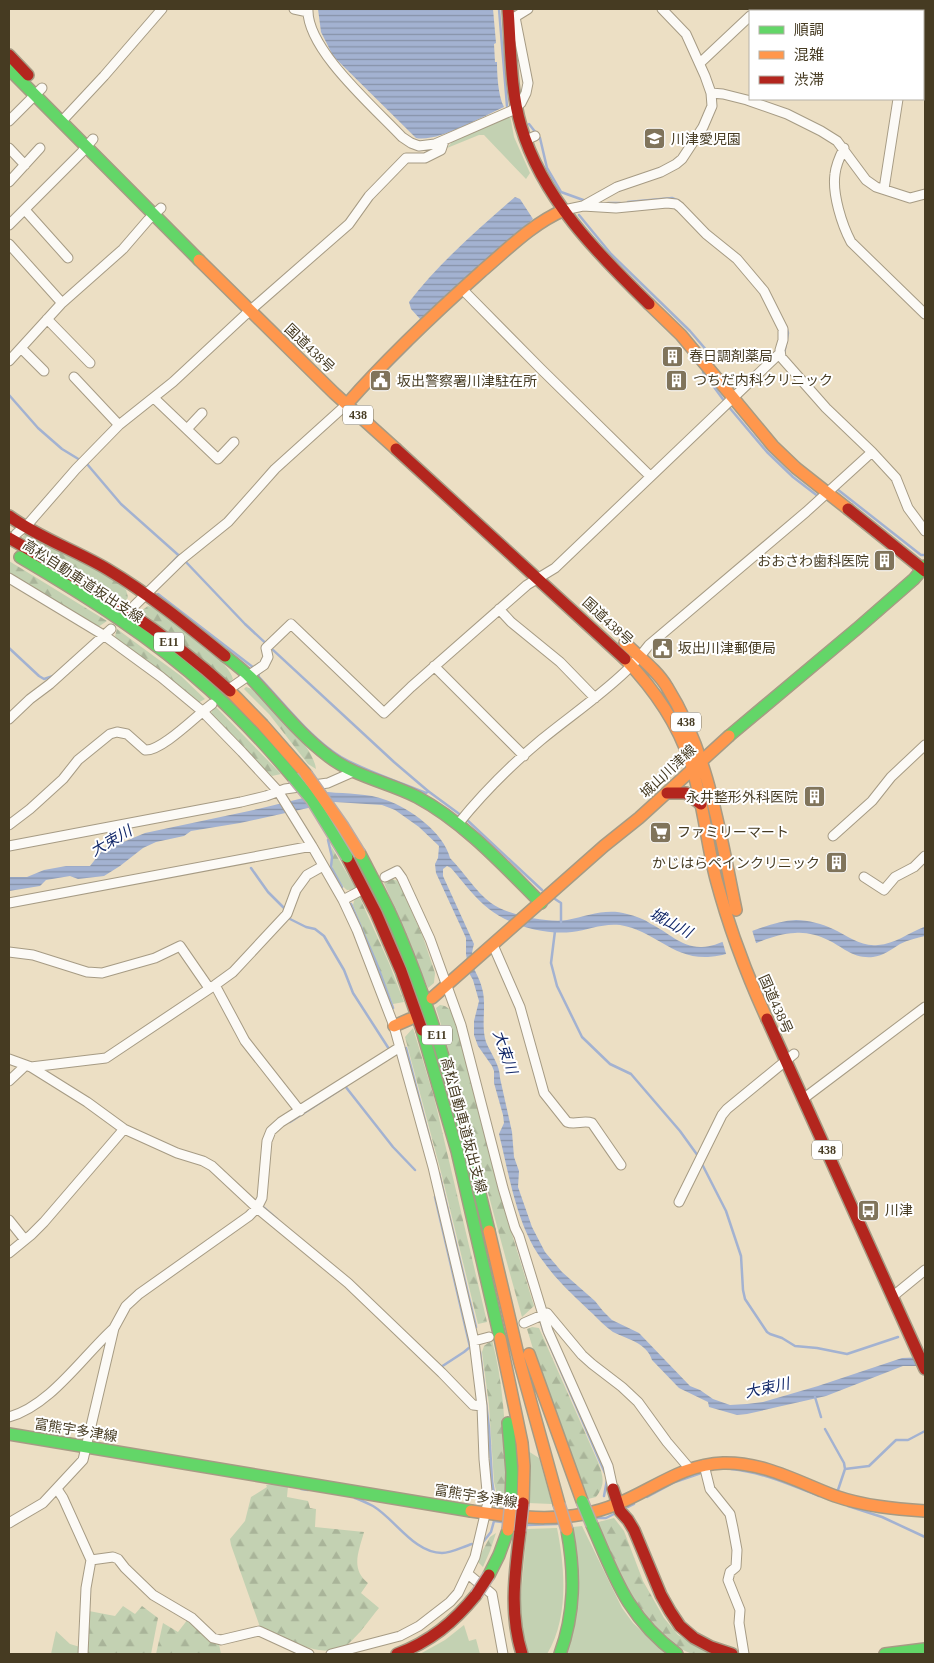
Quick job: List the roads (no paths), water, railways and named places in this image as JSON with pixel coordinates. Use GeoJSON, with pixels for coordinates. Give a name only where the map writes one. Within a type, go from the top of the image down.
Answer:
{"type":"FeatureCollection","features":[{"type":"Feature","properties":{"kind":"main road"},"geometry":{"type":"LineString","coordinates":[[510,15],[513,80],[517,107],[530,138],[532,158],[547,186],[564,210],[612,268],[681,335],[729,402],[773,446],[796,468],[924,569]]}},
{"type":"Feature","properties":{"kind":"main road","name":"国道438号"},"geometry":{"type":"LineString","coordinates":[[9,55],[38,92]]}},
{"type":"Feature","properties":{"kind":"main road","name":"国道438号"},"geometry":{"type":"LineString","coordinates":[[9,70],[38,92],[65,118],[157,212],[350,401],[636,661],[656,672],[667,687],[688,725],[702,760],[734,903],[738,935]]}},
{"type":"Feature","properties":{"kind":"main road"},"geometry":{"type":"LineString","coordinates":[[350,401],[421,326],[464,292],[535,225],[564,210]]}},
{"type":"Feature","properties":{"kind":"main road"},"geometry":{"type":"LineString","coordinates":[[9,516],[16,533],[107,569],[188,625],[249,676],[312,743],[329,757],[353,772],[416,797],[462,820],[481,844],[541,903]]}},
{"type":"Feature","properties":{"kind":"main road","name":"高松自動車道坂出支線"},"geometry":{"type":"LineString","coordinates":[[16,533],[180,649],[217,680],[256,717],[306,774],[342,825],[360,854],[404,942],[435,1028],[463,1126],[488,1226]]}},
{"type":"Feature","properties":{"kind":"main road","name":"高松自動車道坂出支線"},"geometry":{"type":"LineString","coordinates":[[9,551],[90,600],[172,658],[246,724],[312,800],[373,904],[390,941],[424,1033],[472,1211],[494,1337]]}},
{"type":"Feature","properties":{"kind":"main road","name":"城山川津線"},"geometry":{"type":"LineString","coordinates":[[432,998],[667,793],[702,760],[859,627],[924,569]]}},
{"type":"Feature","properties":{"kind":"main road","name":"国道438号"},"geometry":{"type":"LineString","coordinates":[[543,575],[581,603]]}},
{"type":"Feature","properties":{"kind":"main road","name":"国道438号"},"geometry":{"type":"LineString","coordinates":[[616,634],[636,661],[670,718],[684,746],[701,804],[716,877],[744,951],[758,975],[789,1057],[922,1345],[925,1369]]}},
{"type":"Feature","properties":{"kind":"main road"},"geometry":{"type":"LineString","coordinates":[[667,793],[686,793],[701,804]]}},
{"type":"Feature","properties":{"kind":"main road"},"geometry":{"type":"LineString","coordinates":[[394,1026],[410,1018]]}},
{"type":"Feature","properties":{"kind":"main road"},"geometry":{"type":"LineString","coordinates":[[488,1226],[538,1383],[592,1525],[630,1608],[653,1636],[677,1654]]}},
{"type":"Feature","properties":{"kind":"main road","name":"E11"},"geometry":{"type":"LineString","coordinates":[[488,1226],[526,1386],[572,1552],[573,1600],[570,1622],[560,1654]]}},
{"type":"Feature","properties":{"kind":"main road"},"geometry":{"type":"LineString","coordinates":[[397,1654],[410,1650],[435,1636],[454,1621],[476,1595],[489,1575],[508,1530],[511,1502],[511,1445],[494,1337]]}},
{"type":"Feature","properties":{"kind":"main road"},"geometry":{"type":"LineString","coordinates":[[494,1337],[522,1444],[524,1472],[523,1504],[513,1593],[514,1618],[518,1644],[522,1654]]}},
{"type":"Feature","properties":{"kind":"main road","name":"富熊宇多津線"},"geometry":{"type":"LineString","coordinates":[[9,1434],[528,1519],[581,1516],[618,1504],[690,1469],[705,1469],[740,1462],[770,1469],[857,1502],[887,1508],[925,1511]]}},
{"type":"Feature","properties":{"kind":"main road"},"geometry":{"type":"LineString","coordinates":[[613,1489],[621,1512],[638,1540],[658,1593],[673,1618],[697,1639],[711,1647],[732,1654]]}},
{"type":"Feature","properties":{"kind":"main road"},"geometry":{"type":"LineString","coordinates":[[885,1654],[925,1649]]}},
{"type":"Feature","properties":{"kind":"street"},"geometry":{"type":"LineString","coordinates":[[65,118],[162,9]]}},
{"type":"Feature","properties":{"kind":"street"},"geometry":{"type":"LineString","coordinates":[[294,9],[308,10],[316,39],[329,60],[402,137],[411,144],[428,146],[444,141],[517,107]]}},
{"type":"Feature","properties":{"kind":"street"},"geometry":{"type":"LineString","coordinates":[[510,15],[528,9]]}},
{"type":"Feature","properties":{"kind":"street"},"geometry":{"type":"LineString","coordinates":[[564,210],[588,203],[617,187],[661,172],[682,159],[703,128],[712,106],[710,93],[700,63],[686,34],[662,9]]}},
{"type":"Feature","properties":{"kind":"street"},"geometry":{"type":"LineString","coordinates":[[700,63],[749,17]]}},
{"type":"Feature","properties":{"kind":"street"},"geometry":{"type":"LineString","coordinates":[[9,121],[38,92]]}},
{"type":"Feature","properties":{"kind":"street"},"geometry":{"type":"LineString","coordinates":[[710,93],[747,100],[787,114],[837,141],[866,180],[876,186],[910,198],[925,194]]}},
{"type":"Feature","properties":{"kind":"street"},"geometry":{"type":"LineString","coordinates":[[884,189],[898,100]]}},
{"type":"Feature","properties":{"kind":"street"},"geometry":{"type":"LineString","coordinates":[[16,533],[119,426],[154,398],[349,224],[369,196],[406,158],[425,158],[441,150],[444,141]]}},
{"type":"Feature","properties":{"kind":"street"},"geometry":{"type":"LineString","coordinates":[[9,225],[90,143]]}},
{"type":"Feature","properties":{"kind":"street"},"geometry":{"type":"LineString","coordinates":[[9,148],[24,165]]}},
{"type":"Feature","properties":{"kind":"street"},"geometry":{"type":"LineString","coordinates":[[9,182],[40,148]]}},
{"type":"Feature","properties":{"kind":"street"},"geometry":{"type":"LineString","coordinates":[[844,148],[838,161],[834,186],[844,229],[851,242],[925,314]]}},
{"type":"Feature","properties":{"kind":"street"},"geometry":{"type":"LineString","coordinates":[[232,687],[268,661],[266,648],[291,624],[384,714],[434,666],[531,581],[555,568],[780,353],[783,340],[782,329],[764,291],[737,259],[706,234],[680,207],[676,204],[667,203],[616,208],[588,203]]}},
{"type":"Feature","properties":{"kind":"street"},"geometry":{"type":"LineString","coordinates":[[24,210],[68,258]]}},
{"type":"Feature","properties":{"kind":"street"},"geometry":{"type":"LineString","coordinates":[[9,361],[62,303],[123,249],[157,212]]}},
{"type":"Feature","properties":{"kind":"street"},"geometry":{"type":"LineString","coordinates":[[9,244],[62,303]]}},
{"type":"Feature","properties":{"kind":"street"},"geometry":{"type":"LineString","coordinates":[[464,292],[650,476]]}},
{"type":"Feature","properties":{"kind":"street"},"geometry":{"type":"LineString","coordinates":[[47,319],[90,363]]}},
{"type":"Feature","properties":{"kind":"street"},"geometry":{"type":"LineString","coordinates":[[21,348],[44,371]]}},
{"type":"Feature","properties":{"kind":"street"},"geometry":{"type":"LineString","coordinates":[[780,353],[783,360],[826,408],[896,478],[908,508],[925,531]]}},
{"type":"Feature","properties":{"kind":"street"},"geometry":{"type":"LineString","coordinates":[[74,377],[119,426]]}},
{"type":"Feature","properties":{"kind":"street"},"geometry":{"type":"LineString","coordinates":[[154,398],[218,459],[234,442]]}},
{"type":"Feature","properties":{"kind":"street"},"geometry":{"type":"LineString","coordinates":[[134,606],[184,558],[228,522],[275,469],[350,401]]}},
{"type":"Feature","properties":{"kind":"street"},"geometry":{"type":"LineString","coordinates":[[187,429],[202,413]]}},
{"type":"Feature","properties":{"kind":"street"},"geometry":{"type":"LineString","coordinates":[[462,820],[500,778],[540,741],[595,698],[636,661],[649,645],[828,493],[872,452]]}},
{"type":"Feature","properties":{"kind":"street"},"geometry":{"type":"LineString","coordinates":[[9,578],[108,632],[202,711],[279,793],[343,900],[369,958],[394,1026],[432,1167],[474,1341],[482,1406],[488,1502],[475,1557],[458,1593],[450,1602],[419,1626],[400,1636],[331,1654]]}},
{"type":"Feature","properties":{"kind":"street"},"geometry":{"type":"LineString","coordinates":[[499,610],[560,662],[595,698]]}},
{"type":"Feature","properties":{"kind":"street"},"geometry":{"type":"LineString","coordinates":[[9,719],[30,698],[50,684],[108,632]]}},
{"type":"Feature","properties":{"kind":"street"},"geometry":{"type":"LineString","coordinates":[[434,666],[524,756]]}},
{"type":"Feature","properties":{"kind":"street"},"geometry":{"type":"LineString","coordinates":[[9,825],[30,809],[63,778],[78,760],[110,734],[116,732],[127,734],[139,746],[149,751],[188,725],[212,704]]}},
{"type":"Feature","properties":{"kind":"street"},"geometry":{"type":"LineString","coordinates":[[833,836],[872,801],[891,777],[925,745]]}},
{"type":"Feature","properties":{"kind":"street"},"geometry":{"type":"LineString","coordinates":[[9,846],[241,802],[279,793],[285,788],[328,782],[353,772]]}},
{"type":"Feature","properties":{"kind":"street"},"geometry":{"type":"LineString","coordinates":[[9,903],[311,844]]}},
{"type":"Feature","properties":{"kind":"street"},"geometry":{"type":"LineString","coordinates":[[864,877],[884,890],[895,877],[914,867],[925,856]]}},
{"type":"Feature","properties":{"kind":"street"},"geometry":{"type":"LineString","coordinates":[[9,1081],[29,1066],[106,1058],[136,1040],[233,972],[287,914],[296,890],[307,875],[323,866]]}},
{"type":"Feature","properties":{"kind":"street"},"geometry":{"type":"LineString","coordinates":[[385,878],[397,871],[402,878],[449,984],[503,1188],[515,1228],[520,1236],[540,1316],[608,1466],[613,1489]]}},
{"type":"Feature","properties":{"kind":"street"},"geometry":{"type":"LineString","coordinates":[[343,900],[358,892]]}},
{"type":"Feature","properties":{"kind":"street"},"geometry":{"type":"LineString","coordinates":[[9,952],[33,955],[87,972],[102,974],[156,958],[180,946],[212,986],[245,1041],[300,1111]]}},
{"type":"Feature","properties":{"kind":"street"},"geometry":{"type":"LineString","coordinates":[[491,946],[520,1007],[544,1093],[567,1122],[571,1124],[592,1123],[621,1165]]}},
{"type":"Feature","properties":{"kind":"street"},"geometry":{"type":"LineString","coordinates":[[807,1096],[925,1007]]}},
{"type":"Feature","properties":{"kind":"street"},"geometry":{"type":"LineString","coordinates":[[9,1524],[43,1503],[83,1460],[114,1328],[126,1306],[139,1294],[249,1216],[257,1208],[262,1198],[264,1187],[267,1141],[275,1127],[400,1047]]}},
{"type":"Feature","properties":{"kind":"street"},"geometry":{"type":"LineString","coordinates":[[679,1202],[727,1108],[789,1057]]}},
{"type":"Feature","properties":{"kind":"street"},"geometry":{"type":"LineString","coordinates":[[9,1059],[29,1066],[87,1102],[124,1129],[177,1153],[203,1161],[212,1166],[257,1208],[348,1283],[442,1373],[472,1405],[482,1406]]}},
{"type":"Feature","properties":{"kind":"street"},"geometry":{"type":"LineString","coordinates":[[9,1253],[25,1240],[59,1205],[124,1129]]}},
{"type":"Feature","properties":{"kind":"street"},"geometry":{"type":"LineString","coordinates":[[9,1220],[25,1240]]}},
{"type":"Feature","properties":{"kind":"street"},"geometry":{"type":"LineString","coordinates":[[897,1294],[925,1270]]}},
{"type":"Feature","properties":{"kind":"street"},"geometry":{"type":"LineString","coordinates":[[524,1323],[547,1312],[582,1355],[638,1402],[667,1442],[690,1469]]}},
{"type":"Feature","properties":{"kind":"street"},"geometry":{"type":"LineString","coordinates":[[9,1417],[25,1412],[49,1394],[114,1328]]}},
{"type":"Feature","properties":{"kind":"street"},"geometry":{"type":"LineString","coordinates":[[474,1341],[494,1337]]}},
{"type":"Feature","properties":{"kind":"street"},"geometry":{"type":"LineString","coordinates":[[705,1469],[710,1489],[730,1514],[733,1528],[737,1550],[736,1567],[730,1572],[728,1580],[740,1610],[744,1654]]}},
{"type":"Feature","properties":{"kind":"street"},"geometry":{"type":"LineString","coordinates":[[56,1489],[63,1498],[91,1560],[86,1588],[83,1654]]}},
{"type":"Feature","properties":{"kind":"street"},"geometry":{"type":"LineString","coordinates":[[9,1515],[20,1516]]}},
{"type":"Feature","properties":{"kind":"street"},"geometry":{"type":"LineString","coordinates":[[91,1560],[118,1558],[125,1568],[153,1595],[192,1618],[213,1638],[221,1640],[259,1631],[309,1654]]}},
{"type":"Feature","properties":{"kind":"street"},"geometry":{"type":"LineString","coordinates":[[468,1574],[492,1594],[504,1654]]}},
{"type":"Feature","properties":{"kind":"water"},"geometry":{"type":"Polygon","coordinates":[[[318,9],[493,9],[496,43],[494,44],[495,62],[497,62],[499,91],[504,107],[448,133],[436,137],[416,138],[333,56],[321,32],[318,9]]]}},
{"type":"Feature","properties":{"kind":"water"},"geometry":{"type":"Polygon","coordinates":[[[515,197],[520,199],[533,219],[421,320],[411,309],[409,302],[446,260],[515,197]]]}},
{"type":"Feature","properties":{"kind":"water"},"geometry":{"type":"Polygon","coordinates":[[[328,792],[372,796],[386,800],[415,815],[441,840],[450,858],[485,898],[507,911],[528,917],[559,921],[604,912],[619,912],[643,919],[682,942],[695,947],[715,945],[761,928],[796,920],[820,924],[860,943],[872,945],[896,940],[924,927],[925,924],[925,936],[912,939],[884,954],[873,957],[854,954],[824,938],[812,934],[799,933],[773,937],[719,956],[696,956],[684,954],[643,932],[620,925],[608,925],[562,933],[540,931],[518,925],[498,915],[484,905],[451,868],[447,866],[443,869],[443,876],[474,944],[472,959],[483,992],[486,1042],[500,1073],[512,1132],[514,1157],[519,1171],[518,1187],[532,1227],[545,1252],[562,1272],[595,1301],[612,1320],[639,1333],[690,1386],[713,1399],[730,1405],[763,1402],[902,1358],[925,1357],[925,1366],[903,1366],[826,1396],[737,1415],[709,1407],[708,1402],[679,1388],[652,1360],[646,1349],[636,1342],[610,1330],[560,1282],[534,1248],[520,1217],[510,1183],[499,1134],[504,1123],[494,1083],[494,1071],[478,1046],[474,1035],[474,1021],[479,1001],[469,973],[466,938],[436,873],[435,864],[438,858],[439,846],[419,827],[395,810],[382,805],[335,802],[240,823],[191,831],[184,836],[156,842],[143,848],[104,876],[78,879],[70,876],[46,880],[40,886],[9,891],[9,877],[27,877],[44,870],[66,866],[90,866],[105,847],[121,843],[145,833],[328,792]]]}},
{"type":"Feature","properties":{"kind":"waterway"},"geometry":{"type":"LineString","coordinates":[[499,9],[507,106]]}},
{"type":"Feature","properties":{"kind":"waterway"},"geometry":{"type":"LineString","coordinates":[[529,124],[540,138],[547,168],[561,192],[586,201]]}},
{"type":"Feature","properties":{"kind":"waterway"},"geometry":{"type":"LineString","coordinates":[[628,202],[672,198],[679,201]]}},
{"type":"Feature","properties":{"kind":"waterway"},"geometry":{"type":"LineString","coordinates":[[608,203],[620,203]]}},
{"type":"Feature","properties":{"kind":"waterway"},"geometry":{"type":"LineString","coordinates":[[579,215],[611,254],[690,331],[714,359],[711,362]]}},
{"type":"Feature","properties":{"kind":"waterway"},"geometry":{"type":"LineString","coordinates":[[784,354],[788,333],[786,326]]}},
{"type":"Feature","properties":{"kind":"waterway"},"geometry":{"type":"LineString","coordinates":[[385,371],[411,345]]}},
{"type":"Feature","properties":{"kind":"waterway"},"geometry":{"type":"LineString","coordinates":[[703,372],[725,402]]}},
{"type":"Feature","properties":{"kind":"waterway"},"geometry":{"type":"LineString","coordinates":[[9,395],[38,428],[62,449],[80,460]]}},
{"type":"Feature","properties":{"kind":"waterway"},"geometry":{"type":"LineString","coordinates":[[728,406],[767,452],[793,477],[819,497]]}},
{"type":"Feature","properties":{"kind":"waterway"},"geometry":{"type":"LineString","coordinates":[[87,464],[121,504],[185,561],[245,624],[428,791]]}},
{"type":"Feature","properties":{"kind":"waterway"},"geometry":{"type":"LineString","coordinates":[[837,489],[921,555],[925,555]]}},
{"type":"Feature","properties":{"kind":"waterway"},"geometry":{"type":"LineString","coordinates":[[168,567],[179,555]]}},
{"type":"Feature","properties":{"kind":"waterway"},"geometry":{"type":"LineString","coordinates":[[158,594],[254,668]]}},
{"type":"Feature","properties":{"kind":"waterway"},"geometry":{"type":"LineString","coordinates":[[9,648],[39,676],[44,679],[53,676]]}},
{"type":"Feature","properties":{"kind":"waterway"},"geometry":{"type":"LineString","coordinates":[[258,672],[259,677],[298,720],[341,757],[372,772],[426,793],[428,791],[462,816]]}},
{"type":"Feature","properties":{"kind":"waterway"},"geometry":{"type":"LineString","coordinates":[[466,819],[542,890]]}},
{"type":"Feature","properties":{"kind":"waterway"},"geometry":{"type":"LineString","coordinates":[[328,840],[332,857],[331,867],[342,887]]}},
{"type":"Feature","properties":{"kind":"waterway"},"geometry":{"type":"LineString","coordinates":[[251,868],[268,892],[286,910]]}},
{"type":"Feature","properties":{"kind":"waterway"},"geometry":{"type":"LineString","coordinates":[[555,899],[561,903],[561,922]]}},
{"type":"Feature","properties":{"kind":"waterway"},"geometry":{"type":"LineString","coordinates":[[351,904],[393,1008]]}},
{"type":"Feature","properties":{"kind":"waterway"},"geometry":{"type":"LineString","coordinates":[[288,918],[306,927],[315,929],[324,936],[344,970],[353,993],[389,1049]]}},
{"type":"Feature","properties":{"kind":"waterway"},"geometry":{"type":"LineString","coordinates":[[555,931],[551,963],[557,986],[582,1037],[610,1064],[631,1074],[680,1131],[698,1156]]}},
{"type":"Feature","properties":{"kind":"waterway"},"geometry":{"type":"LineString","coordinates":[[406,1048],[436,1163]]}},
{"type":"Feature","properties":{"kind":"waterway"},"geometry":{"type":"LineString","coordinates":[[345,1086],[393,1147],[415,1170]]}},
{"type":"Feature","properties":{"kind":"waterway"},"geometry":{"type":"LineString","coordinates":[[290,1122],[343,1088]]}},
{"type":"Feature","properties":{"kind":"waterway"},"geometry":{"type":"LineString","coordinates":[[702,1164],[726,1211],[741,1256],[745,1299],[767,1332],[795,1346],[847,1354],[898,1337]]}},
{"type":"Feature","properties":{"kind":"waterway"},"geometry":{"type":"LineString","coordinates":[[439,1173],[476,1327]]}},
{"type":"Feature","properties":{"kind":"waterway"},"geometry":{"type":"LineString","coordinates":[[435,1197],[470,1347],[441,1367]]}},
{"type":"Feature","properties":{"kind":"waterway"},"geometry":{"type":"LineString","coordinates":[[262,1206],[277,1219]]}},
{"type":"Feature","properties":{"kind":"waterway"},"geometry":{"type":"LineString","coordinates":[[516,1240],[529,1283]]}},
{"type":"Feature","properties":{"kind":"waterway"},"geometry":{"type":"LineString","coordinates":[[540,1319],[543,1330],[605,1473]]}},
{"type":"Feature","properties":{"kind":"waterway"},"geometry":{"type":"LineString","coordinates":[[480,1352],[496,1507]]}},
{"type":"Feature","properties":{"kind":"waterway"},"geometry":{"type":"LineString","coordinates":[[815,1397],[821,1417]]}},
{"type":"Feature","properties":{"kind":"waterway"},"geometry":{"type":"LineString","coordinates":[[825,1429],[844,1463],[845,1469],[838,1490]]}},
{"type":"Feature","properties":{"kind":"waterway"},"geometry":{"type":"LineString","coordinates":[[845,1469],[869,1466],[896,1440],[908,1440],[925,1431]]}},
{"type":"Feature","properties":{"kind":"waterway"},"geometry":{"type":"LineString","coordinates":[[731,1469],[765,1476],[819,1496]]}},
{"type":"Feature","properties":{"kind":"waterway"},"geometry":{"type":"LineString","coordinates":[[647,1497],[675,1482],[704,1472]]}},
{"type":"Feature","properties":{"kind":"waterway"},"geometry":{"type":"LineString","coordinates":[[604,1496],[607,1480]]}},
{"type":"Feature","properties":{"kind":"waterway"},"geometry":{"type":"LineString","coordinates":[[301,1489],[308,1490]]}},
{"type":"Feature","properties":{"kind":"waterway"},"geometry":{"type":"LineString","coordinates":[[355,1498],[373,1506],[414,1542],[432,1552],[446,1553],[472,1544]]}},
{"type":"Feature","properties":{"kind":"waterway"},"geometry":{"type":"LineString","coordinates":[[628,1507],[634,1504]]}},
{"type":"Feature","properties":{"kind":"waterway"},"geometry":{"type":"LineString","coordinates":[[848,1506],[882,1517],[925,1537]]}},
{"type":"Feature","properties":{"kind":"waterway"},"geometry":{"type":"LineString","coordinates":[[596,1518],[606,1518],[614,1514]]}},
{"type":"Feature","properties":{"kind":"waterway"},"geometry":{"type":"LineString","coordinates":[[494,1521],[502,1522]]}},
{"type":"Feature","properties":{"kind":"waterway"},"geometry":{"type":"LineString","coordinates":[[483,1542],[491,1532],[494,1521]]}},
{"type":"Feature","properties":{"kind":"waterway"},"geometry":{"type":"LineString","coordinates":[[527,1525],[557,1524]]}},
{"type":"Feature","properties":{"kind":"place","name":"川津愛児園"},"geometry":{"type":"Point","coordinates":[655,139]}},
{"type":"Feature","properties":{"kind":"place","name":"春日調剤薬局"},"geometry":{"type":"Point","coordinates":[673,356]}},
{"type":"Feature","properties":{"kind":"place","name":"つちだ内科クリニック"},"geometry":{"type":"Point","coordinates":[677,380]}},
{"type":"Feature","properties":{"kind":"place","name":"坂出警察署川津駐在所"},"geometry":{"type":"Point","coordinates":[381,381]}},
{"type":"Feature","properties":{"kind":"place","name":"おおさわ歯科医院"},"geometry":{"type":"Point","coordinates":[885,561]}},
{"type":"Feature","properties":{"kind":"place","name":"坂出川津郵便局"},"geometry":{"type":"Point","coordinates":[662,648]}},
{"type":"Feature","properties":{"kind":"place","name":"永井整形外科医院"},"geometry":{"type":"Point","coordinates":[814,797]}},
{"type":"Feature","properties":{"kind":"place","name":"ファミリーマート"},"geometry":{"type":"Point","coordinates":[661,832]}},
{"type":"Feature","properties":{"kind":"place","name":"かじはらペインクリニック"},"geometry":{"type":"Point","coordinates":[836,863]}},
{"type":"Feature","properties":{"kind":"place","name":"川津"},"geometry":{"type":"Point","coordinates":[869,1210]}},
{"type":"Feature","properties":{"kind":"water label","name":"大束川"},"geometry":{"type":"Point","coordinates":[111,841]}},
{"type":"Feature","properties":{"kind":"water label","name":"城山川"},"geometry":{"type":"Point","coordinates":[671,923]}},
{"type":"Feature","properties":{"kind":"water label","name":"大束川"},"geometry":{"type":"Point","coordinates":[505,1052]}},
{"type":"Feature","properties":{"kind":"water label","name":"大束川"},"geometry":{"type":"Point","coordinates":[767,1388]}}]}
